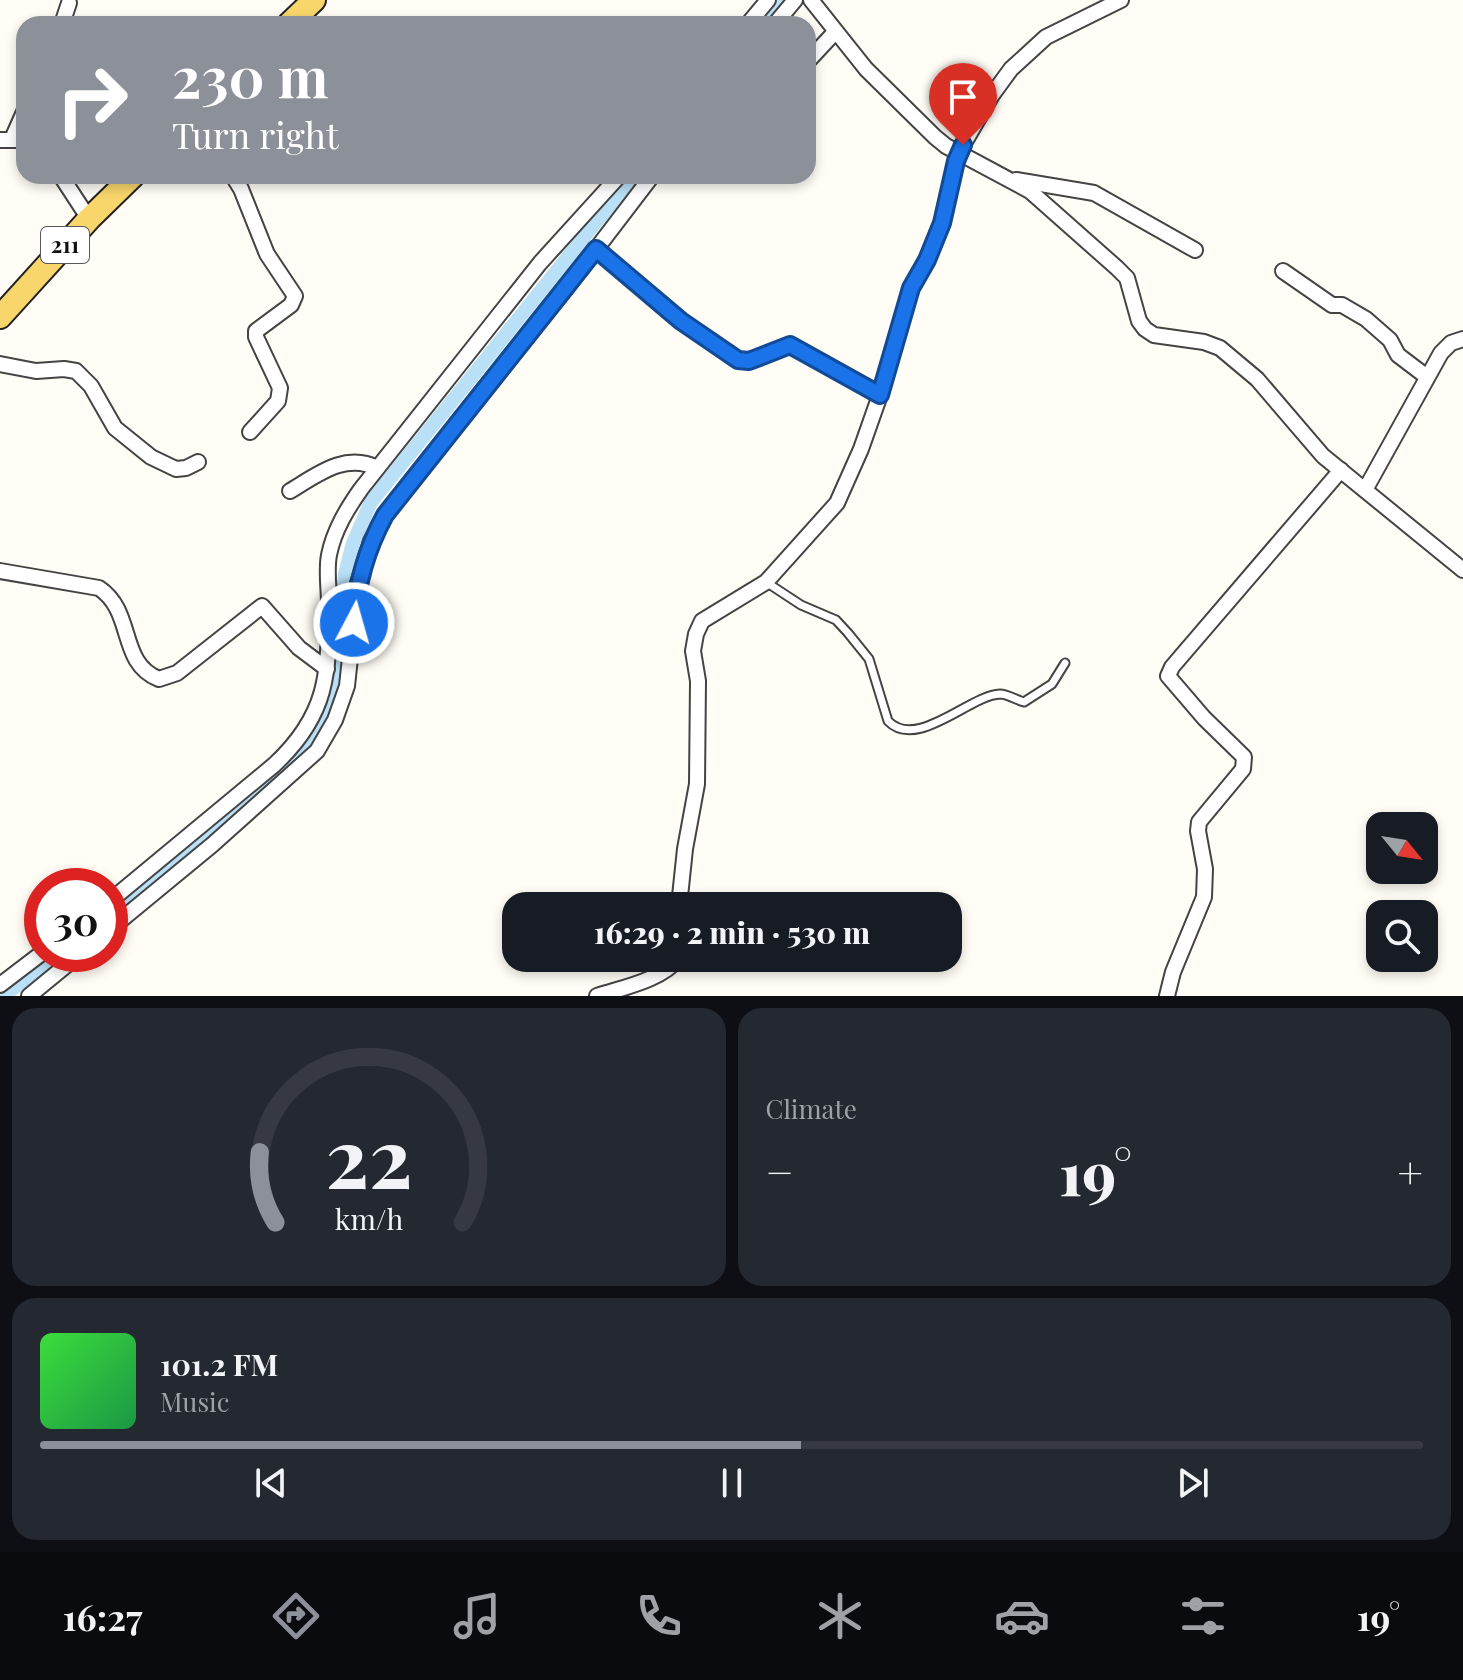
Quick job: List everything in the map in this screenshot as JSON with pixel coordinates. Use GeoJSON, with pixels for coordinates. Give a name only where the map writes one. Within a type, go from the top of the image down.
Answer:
{"type":"FeatureCollection","features":[{"type":"Feature","properties":{"kind":"main road"},"geometry":{"type":"LineString","coordinates":[[297,16],[314,0]]}},
{"type":"Feature","properties":{"kind":"main road","name":"211"},"geometry":{"type":"LineString","coordinates":[[0,317],[125,184]]}},
{"type":"Feature","properties":{"kind":"street"},"geometry":{"type":"LineString","coordinates":[[755,16],[768,0]]}},
{"type":"Feature","properties":{"kind":"street"},"geometry":{"type":"LineString","coordinates":[[782,16],[795,0]]}},
{"type":"Feature","properties":{"kind":"street"},"geometry":{"type":"LineString","coordinates":[[811,0],[866,69],[935,137],[1012,179],[1045,203],[1127,278],[1139,321],[1145,329],[1154,335],[1204,342],[1220,348],[1257,379],[1323,456],[1463,570]]}},
{"type":"Feature","properties":{"kind":"street"},"geometry":{"type":"LineString","coordinates":[[680,892],[697,784],[698,681],[693,651],[702,621],[766,582],[837,503],[880,395],[911,288],[927,260],[963,154],[992,95],[1023,58],[1046,37],[1121,0]]}},
{"type":"Feature","properties":{"kind":"street"},"geometry":{"type":"LineString","coordinates":[[65,16],[69,3]]}},
{"type":"Feature","properties":{"kind":"street"},"geometry":{"type":"LineString","coordinates":[[816,52],[835,32]]}},
{"type":"Feature","properties":{"kind":"street"},"geometry":{"type":"LineString","coordinates":[[1012,179],[1094,193],[1195,250]]}},
{"type":"Feature","properties":{"kind":"street"},"geometry":{"type":"LineString","coordinates":[[66,184],[89,219]]}},
{"type":"Feature","properties":{"kind":"street"},"geometry":{"type":"LineString","coordinates":[[238,184],[267,254],[295,296],[291,305],[256,331],[280,388],[278,401],[250,432]]}},
{"type":"Feature","properties":{"kind":"street"},"geometry":{"type":"LineString","coordinates":[[128,888],[226,818],[280,772],[318,707],[327,669],[329,556],[346,511],[540,263],[612,184]]}},
{"type":"Feature","properties":{"kind":"street"},"geometry":{"type":"LineString","coordinates":[[128,912],[226,818],[280,772],[317,751],[335,720],[347,686],[358,583],[371,541],[385,515],[646,184]]}},
{"type":"Feature","properties":{"kind":"street"},"geometry":{"type":"LineString","coordinates":[[596,249],[681,321],[738,360],[749,361],[790,345],[880,395]]}},
{"type":"Feature","properties":{"kind":"street"},"geometry":{"type":"LineString","coordinates":[[1283,271],[1332,305],[1342,305],[1366,319],[1390,340],[1398,355],[1427,377]]}},
{"type":"Feature","properties":{"kind":"street"},"geometry":{"type":"LineString","coordinates":[[1365,490],[1441,353],[1451,343],[1463,339]]}},
{"type":"Feature","properties":{"kind":"street"},"geometry":{"type":"LineString","coordinates":[[0,364],[36,371],[76,371],[91,386],[124,438],[151,457],[176,469],[198,462]]}},
{"type":"Feature","properties":{"kind":"street"},"geometry":{"type":"LineString","coordinates":[[290,491],[341,463],[358,462],[377,468]]}},
{"type":"Feature","properties":{"kind":"street"},"geometry":{"type":"LineString","coordinates":[[1167,996],[1173,972],[1204,897],[1205,869],[1199,822],[1244,763],[1239,751],[1204,718],[1168,676],[1172,667],[1341,470]]}},
{"type":"Feature","properties":{"kind":"street"},"geometry":{"type":"LineString","coordinates":[[0,571],[99,588],[111,596],[118,606],[141,667],[159,679],[177,673],[262,606],[299,648],[327,669]]}},
{"type":"Feature","properties":{"kind":"street"},"geometry":{"type":"LineString","coordinates":[[0,985],[25,986],[49,972]]}},
{"type":"Feature","properties":{"kind":"street"},"geometry":{"type":"LineString","coordinates":[[597,996],[662,972]]}},
{"type":"Feature","properties":{"kind":"lane"},"geometry":{"type":"LineString","coordinates":[[766,582],[801,605],[836,620],[848,633],[869,659],[888,721],[893,726],[908,730],[944,720],[1001,694],[1024,702],[1052,684],[1065,663]]}},
{"type":"Feature","properties":{"kind":"waterway"},"geometry":{"type":"LineString","coordinates":[[764,16],[777,0]]}},
{"type":"Feature","properties":{"kind":"waterway"},"geometry":{"type":"LineString","coordinates":[[128,900],[306,749],[318,730],[336,684],[345,574],[353,543],[371,502],[627,184]]}},
{"type":"Feature","properties":{"kind":"waterway"},"geometry":{"type":"LineString","coordinates":[[3,996],[35,972]]}},
{"type":"Feature","properties":{"kind":"route"},"geometry":{"type":"LineString","coordinates":[[354,623],[363,563],[385,515],[596,249],[681,321],[738,360],[749,361],[790,345],[880,395],[911,288],[942,223],[956,161],[963,145]]}}]}
